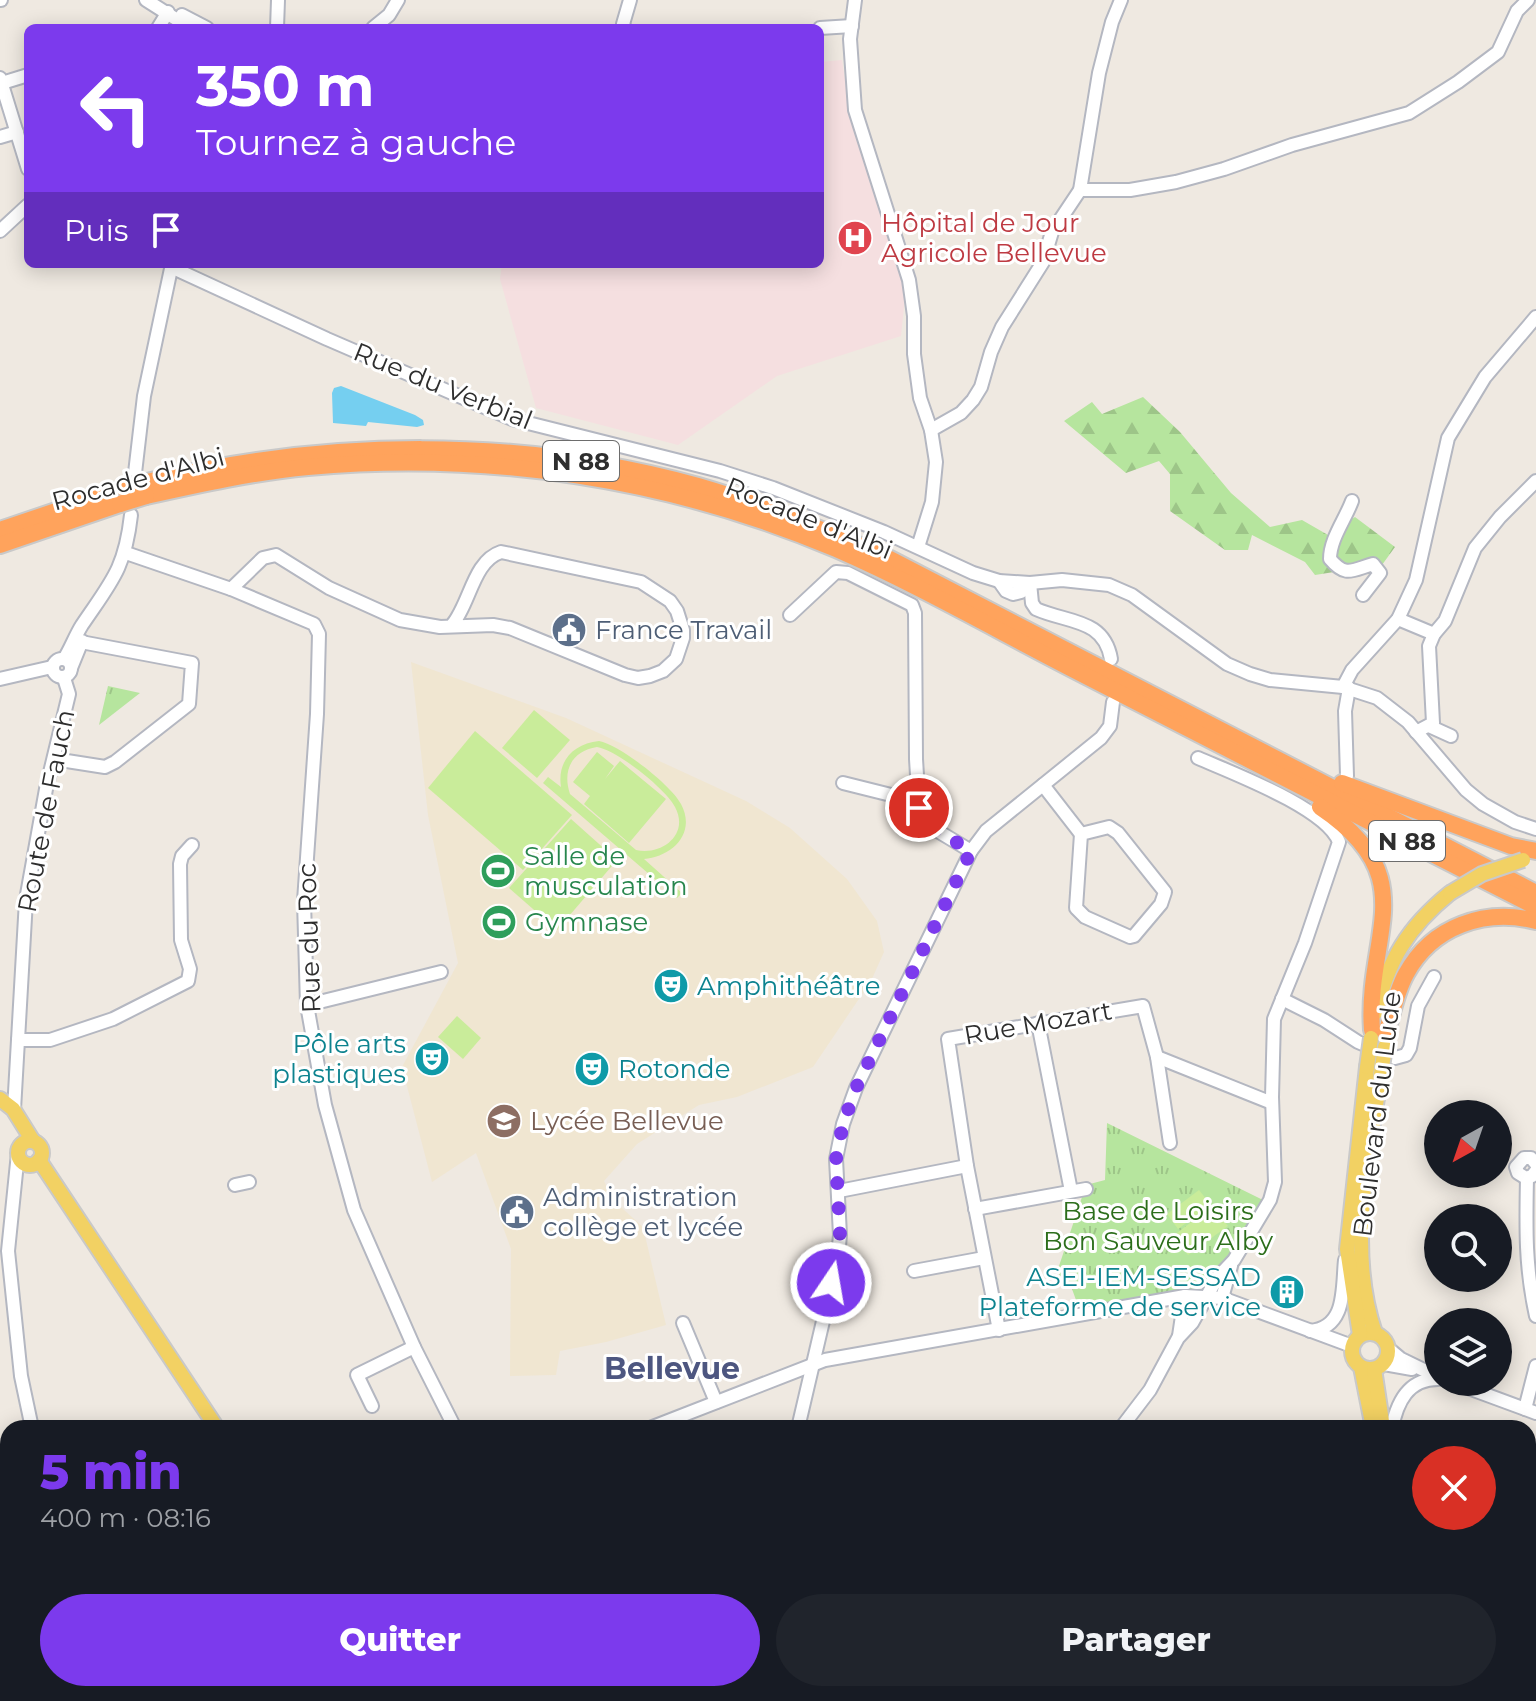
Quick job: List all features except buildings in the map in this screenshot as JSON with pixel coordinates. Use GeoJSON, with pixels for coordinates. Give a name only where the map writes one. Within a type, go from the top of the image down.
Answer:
{"type":"FeatureCollection","features":[{"type":"Feature","properties":{"kind":"highway","name":"Rocade d'Albi"},"geometry":{"type":"LineString","coordinates":[[0,545],[125,502],[143,484],[248,461],[289,456],[406,449],[493,451],[572,460],[697,486],[781,513],[890,559],[1536,893]]}},
{"type":"Feature","properties":{"kind":"highway","name":"Rocade d'Albi"},"geometry":{"type":"LineString","coordinates":[[143,484],[235,477],[305,467],[399,462],[478,464],[547,470],[656,490],[765,521],[836,549],[1536,907]]}},
{"type":"Feature","properties":{"kind":"highway","name":"Rocade d'Albi"},"geometry":{"type":"LineString","coordinates":[[0,530],[60,508],[125,502]]}},
{"type":"Feature","properties":{"kind":"highway"},"geometry":{"type":"LineString","coordinates":[[0,555],[41,536],[54,525]]}},
{"type":"Feature","properties":{"kind":"highway"},"geometry":{"type":"LineString","coordinates":[[1296,770],[1308,768],[1511,846],[1532,857]]}},
{"type":"Feature","properties":{"kind":"highway"},"geometry":{"type":"LineString","coordinates":[[1278,775],[1357,835],[1380,877],[1384,900],[1383,927],[1370,1008],[1378,1037]]}},
{"type":"Feature","properties":{"kind":"highway"},"geometry":{"type":"LineString","coordinates":[[1378,1037],[1406,972],[1444,932],[1480,918],[1501,915],[1536,921]]}},
{"type":"Feature","properties":{"kind":"main road","name":"Boulevard du Lude"},"geometry":{"type":"LineString","coordinates":[[1363,1338],[1347,1249],[1378,1037],[1404,944],[1426,914],[1450,893],[1482,874],[1532,857]]}},
{"type":"Feature","properties":{"kind":"main road","name":"Boulevard du Lude"},"geometry":{"type":"LineString","coordinates":[[1363,1338],[1368,1312],[1361,1256],[1374,1067]]}},
{"type":"Feature","properties":{"kind":"main road"},"geometry":{"type":"LineString","coordinates":[[0,1100],[14,1110],[28,1153]]}},
{"type":"Feature","properties":{"kind":"main road"},"geometry":{"type":"LineString","coordinates":[[0,1100],[28,1153],[212,1420]]}},
{"type":"Feature","properties":{"kind":"main road"},"geometry":{"type":"LineString","coordinates":[[1373,1420],[1377,1362],[1384,1339],[1363,1338],[1353,1358],[1377,1362]]}},
{"type":"Feature","properties":{"kind":"main road"},"geometry":{"type":"LineString","coordinates":[[1377,1362],[1382,1420]]}},
{"type":"Feature","properties":{"kind":"street"},"geometry":{"type":"LineString","coordinates":[[146,0],[184,24]]}},
{"type":"Feature","properties":{"kind":"street"},"geometry":{"type":"LineString","coordinates":[[277,24],[278,0]]}},
{"type":"Feature","properties":{"kind":"street"},"geometry":{"type":"LineString","coordinates":[[378,24],[389,15],[398,0]]}},
{"type":"Feature","properties":{"kind":"street"},"geometry":{"type":"LineString","coordinates":[[623,24],[630,0]]}},
{"type":"Feature","properties":{"kind":"street"},"geometry":{"type":"LineString","coordinates":[[855,0],[850,39],[855,110],[909,280],[920,398],[931,430],[936,462],[932,502],[918,547]]}},
{"type":"Feature","properties":{"kind":"street"},"geometry":{"type":"LineString","coordinates":[[931,430],[961,413],[973,400],[981,387],[1002,327],[1043,262],[1052,232],[1080,190],[1099,73],[1121,0]]}},
{"type":"Feature","properties":{"kind":"street"},"geometry":{"type":"LineString","coordinates":[[1080,190],[1130,190],[1176,182],[1292,145],[1409,113],[1466,77],[1498,52],[1517,11],[1528,0]]}},
{"type":"Feature","properties":{"kind":"street"},"geometry":{"type":"LineString","coordinates":[[160,24],[168,12]]}},
{"type":"Feature","properties":{"kind":"street"},"geometry":{"type":"LineString","coordinates":[[168,12],[181,14],[200,24]]}},
{"type":"Feature","properties":{"kind":"street"},"geometry":{"type":"LineString","coordinates":[[824,28],[852,26]]}},
{"type":"Feature","properties":{"kind":"street"},"geometry":{"type":"LineString","coordinates":[[24,76],[1,80],[24,156]]}},
{"type":"Feature","properties":{"kind":"street"},"geometry":{"type":"LineString","coordinates":[[0,137],[17,132]]}},
{"type":"Feature","properties":{"kind":"street"},"geometry":{"type":"LineString","coordinates":[[0,231],[24,209]]}},
{"type":"Feature","properties":{"kind":"street"},"geometry":{"type":"LineString","coordinates":[[143,484],[144,396],[171,268]]}},
{"type":"Feature","properties":{"kind":"street","name":"Rue du Verbial"},"geometry":{"type":"LineString","coordinates":[[175,268],[327,339],[512,419],[773,488],[918,547],[973,573],[999,581],[1030,583],[1062,580],[1109,585],[1132,595],[1227,664],[1270,680],[1346,687],[1390,706],[1466,790],[1483,804],[1515,822],[1536,829]]}},
{"type":"Feature","properties":{"kind":"street"},"geometry":{"type":"LineString","coordinates":[[1347,776],[1346,687],[1352,670],[1398,619],[1416,580],[1448,438],[1485,377],[1536,317]]}},
{"type":"Feature","properties":{"kind":"street"},"geometry":{"type":"LineString","coordinates":[[1416,732],[1433,723],[1429,646],[1445,621],[1475,548],[1536,481]]}},
{"type":"Feature","properties":{"kind":"street"},"geometry":{"type":"LineString","coordinates":[[1352,501],[1330,547],[1330,559],[1338,569],[1351,572],[1373,564],[1378,568],[1380,573],[1363,595]]}},
{"type":"Feature","properties":{"kind":"street","name":"Route de Fauch"},"geometry":{"type":"LineString","coordinates":[[14,1110],[26,900],[69,694],[67,668],[79,629],[115,580],[126,553],[125,502]]}},
{"type":"Feature","properties":{"kind":"street"},"geometry":{"type":"LineString","coordinates":[[231,589],[263,558],[276,555],[329,588],[400,620],[432,626],[493,625],[510,628],[638,678],[663,671],[676,659],[683,638],[681,620],[670,601],[641,582],[501,552],[488,559],[465,607],[452,625]]}},
{"type":"Feature","properties":{"kind":"street","name":"Rue du Roc"},"geometry":{"type":"LineString","coordinates":[[126,553],[231,589],[314,624],[319,634],[317,714],[304,901],[307,1005],[325,1105],[354,1210],[414,1347],[451,1420]]}},
{"type":"Feature","properties":{"kind":"street"},"geometry":{"type":"LineString","coordinates":[[790,615],[836,572],[848,573],[912,605],[915,613],[917,798],[926,822],[937,832],[971,851]]}},
{"type":"Feature","properties":{"kind":"street"},"geometry":{"type":"LineString","coordinates":[[1030,583],[1032,603],[1036,609],[1094,628],[1105,638],[1111,659]]}},
{"type":"Feature","properties":{"kind":"street","name":"Route de Fauch"},"geometry":{"type":"LineString","coordinates":[[67,668],[95,608]]}},
{"type":"Feature","properties":{"kind":"street"},"geometry":{"type":"LineString","coordinates":[[1398,619],[1434,634]]}},
{"type":"Feature","properties":{"kind":"street"},"geometry":{"type":"LineString","coordinates":[[54,759],[105,767],[189,704],[192,663],[81,642]]}},
{"type":"Feature","properties":{"kind":"street"},"geometry":{"type":"LineString","coordinates":[[0,679],[52,667],[56,676],[67,668]]}},
{"type":"Feature","properties":{"kind":"street"},"geometry":{"type":"LineString","coordinates":[[800,1420],[838,1257],[840,1235],[836,1159],[843,1124],[856,1088],[971,851],[986,831],[1106,732],[1113,702]]}},
{"type":"Feature","properties":{"kind":"street"},"geometry":{"type":"LineString","coordinates":[[1429,726],[1451,736]]}},
{"type":"Feature","properties":{"kind":"street"},"geometry":{"type":"LineString","coordinates":[[1127,1420],[1150,1390],[1178,1338],[1192,1323],[1217,1278],[1234,1260],[1270,1200],[1275,1182],[1272,1103],[1274,1019],[1305,943],[1339,842],[1322,819],[1198,758]]}},
{"type":"Feature","properties":{"kind":"street"},"geometry":{"type":"LineString","coordinates":[[843,783],[899,797],[917,798]]}},
{"type":"Feature","properties":{"kind":"street"},"geometry":{"type":"LineString","coordinates":[[1043,785],[1081,834],[1075,902],[1078,911],[1130,937],[1134,936],[1161,904],[1165,892],[1113,829],[1081,834]]}},
{"type":"Feature","properties":{"kind":"street"},"geometry":{"type":"LineString","coordinates":[[18,1040],[50,1040],[113,1019],[188,981],[190,969],[181,940],[180,864],[182,856],[192,845]]}},
{"type":"Feature","properties":{"kind":"street"},"geometry":{"type":"LineString","coordinates":[[307,1005],[441,972]]}},
{"type":"Feature","properties":{"kind":"street"},"geometry":{"type":"LineString","coordinates":[[1282,999],[1324,1020],[1358,1042],[1395,1058],[1406,1055],[1410,1048],[1418,1006],[1434,977]]}},
{"type":"Feature","properties":{"kind":"street","name":"Rue Mozart"},"geometry":{"type":"LineString","coordinates":[[967,1166],[948,1039],[1143,1006],[1157,1057],[1170,1143]]}},
{"type":"Feature","properties":{"kind":"street"},"geometry":{"type":"LineString","coordinates":[[1038,1023],[1071,1191]]}},
{"type":"Feature","properties":{"kind":"street"},"geometry":{"type":"LineString","coordinates":[[1157,1057],[1272,1103]]}},
{"type":"Feature","properties":{"kind":"street"},"geometry":{"type":"LineString","coordinates":[[28,1153],[14,1183],[4,1253],[30,1420]]}},
{"type":"Feature","properties":{"kind":"street"},"geometry":{"type":"LineString","coordinates":[[1536,1164],[1527,1157],[1518,1161],[1516,1167],[1518,1173],[1532,1174],[1531,1255],[1527,1277],[1536,1316]]}},
{"type":"Feature","properties":{"kind":"street"},"geometry":{"type":"LineString","coordinates":[[839,1191],[967,1166],[999,1330]]}},
{"type":"Feature","properties":{"kind":"street"},"geometry":{"type":"LineString","coordinates":[[235,1185],[249,1182]]}},
{"type":"Feature","properties":{"kind":"street"},"geometry":{"type":"LineString","coordinates":[[975,1209],[1086,1189]]}},
{"type":"Feature","properties":{"kind":"street","name":"Boulevard du Lude"},"geometry":{"type":"LineString","coordinates":[[1310,1331],[1325,1328],[1336,1318],[1342,1298],[1347,1249]]}},
{"type":"Feature","properties":{"kind":"street"},"geometry":{"type":"LineString","coordinates":[[914,1271],[984,1258]]}},
{"type":"Feature","properties":{"kind":"street"},"geometry":{"type":"LineString","coordinates":[[1222,1298],[1234,1260]]}},
{"type":"Feature","properties":{"kind":"street"},"geometry":{"type":"LineString","coordinates":[[670,1420],[813,1364],[1185,1296],[1222,1298],[1310,1331],[1363,1338]]}},
{"type":"Feature","properties":{"kind":"street"},"geometry":{"type":"LineString","coordinates":[[1178,1338],[1185,1296]]}},
{"type":"Feature","properties":{"kind":"street"},"geometry":{"type":"LineString","coordinates":[[683,1323],[716,1402]]}},
{"type":"Feature","properties":{"kind":"street"},"geometry":{"type":"LineString","coordinates":[[372,1406],[357,1375],[414,1347]]}},
{"type":"Feature","properties":{"kind":"street"},"geometry":{"type":"LineString","coordinates":[[1377,1362],[1424,1371]]}},
{"type":"Feature","properties":{"kind":"street"},"geometry":{"type":"LineString","coordinates":[[1490,1396],[1530,1411],[1536,1366]]}},
{"type":"Feature","properties":{"kind":"street"},"geometry":{"type":"LineString","coordinates":[[1394,1420],[1398,1403],[1404,1395],[1424,1381]]}},
{"type":"Feature","properties":{"kind":"shaded area","name":"Hôpital de Jour Agricole Bellevue"},"geometry":{"type":"Polygon","coordinates":[[[842,60],[851,119],[906,287],[901,336],[777,376],[678,445],[536,408],[500,279],[501,268],[824,268],[824,62],[842,60]]]}},
{"type":"Feature","properties":{"kind":"shaded area"},"geometry":{"type":"Polygon","coordinates":[[[411,662],[566,718],[746,801],[790,828],[847,879],[877,921],[884,952],[871,981],[813,1067],[737,1097],[699,1105],[637,1144],[604,1181],[613,1200],[643,1227],[666,1325],[560,1351],[556,1375],[510,1376],[511,1249],[476,1153],[432,1182],[402,1067],[458,963],[428,815],[411,662]]]}},
{"type":"Feature","properties":{"kind":"green space"},"geometry":{"type":"Polygon","coordinates":[[[1143,397],[1180,432],[1231,493],[1270,527],[1302,520],[1328,535],[1355,517],[1395,547],[1374,576],[1353,569],[1315,575],[1305,562],[1252,535],[1248,550],[1225,550],[1170,511],[1170,474],[1159,461],[1126,473],[1064,421],[1092,402],[1102,414],[1143,397]]]}},
{"type":"Feature","properties":{"kind":"green space"},"geometry":{"type":"Polygon","coordinates":[[[108,686],[140,693],[99,725],[108,686]]]}},
{"type":"Feature","properties":{"kind":"green space"},"geometry":{"type":"Polygon","coordinates":[[[534,710],[570,740],[537,778],[502,748],[534,710]]]}},
{"type":"Feature","properties":{"kind":"green space"},"geometry":{"type":"Polygon","coordinates":[[[475,731],[572,815],[523,870],[428,788],[475,731]]]}},
{"type":"Feature","properties":{"kind":"green space"},"geometry":{"type":"Polygon","coordinates":[[[599,741],[608,744],[632,758],[667,787],[681,804],[686,825],[679,842],[663,854],[644,859],[682,893],[677,898],[543,783],[548,777],[561,787],[564,762],[574,750],[599,741]],[[597,747],[588,749],[575,757],[567,777],[570,794],[636,850],[655,850],[663,846],[676,834],[679,826],[675,807],[652,781],[597,747]]]}},
{"type":"Feature","properties":{"kind":"green space"},"geometry":{"type":"Polygon","coordinates":[[[597,752],[614,766],[605,779],[620,761],[666,799],[629,843],[584,804],[590,796],[573,782],[597,752]]]}},
{"type":"Feature","properties":{"kind":"green space"},"geometry":{"type":"Polygon","coordinates":[[[571,819],[617,860],[557,930],[509,888],[571,819]]]}},
{"type":"Feature","properties":{"kind":"green space"},"geometry":{"type":"Polygon","coordinates":[[[457,1016],[481,1038],[463,1059],[438,1037],[457,1016]]]}},
{"type":"Feature","properties":{"kind":"green space","name":"Base de Loisirs Bon Sauveur Alby"},"geometry":{"type":"Polygon","coordinates":[[[1107,1123],[1263,1200],[1227,1261],[1202,1285],[1173,1295],[1093,1306],[1086,1299],[1076,1300],[1072,1289],[1057,1272],[1086,1185],[1105,1180],[1107,1123]]]}},
{"type":"Feature","properties":{"kind":"green space"},"geometry":{"type":"Polygon","coordinates":[[[1199,1190],[1211,1205],[1178,1229],[1167,1214],[1199,1190]]]}},
{"type":"Feature","properties":{"kind":"green space"},"geometry":{"type":"Polygon","coordinates":[[[1212,1206],[1228,1226],[1188,1255],[1173,1236],[1212,1206]]]}},
{"type":"Feature","properties":{"kind":"water"},"geometry":{"type":"Polygon","coordinates":[[[341,386],[415,415],[423,420],[424,425],[333,423],[332,393],[334,388],[341,386]]]}},
{"type":"Feature","properties":{"kind":"place","name":"Hôpital de Jour Agricole Bellevue"},"geometry":{"type":"Point","coordinates":[855,238]}},
{"type":"Feature","properties":{"kind":"place","name":"France Travail"},"geometry":{"type":"Point","coordinates":[569,630]}},
{"type":"Feature","properties":{"kind":"place","name":"Salle de musculation"},"geometry":{"type":"Point","coordinates":[498,871]}},
{"type":"Feature","properties":{"kind":"place","name":"Gymnase"},"geometry":{"type":"Point","coordinates":[499,922]}},
{"type":"Feature","properties":{"kind":"place","name":"Amphithéâtre"},"geometry":{"type":"Point","coordinates":[671,986]}},
{"type":"Feature","properties":{"kind":"place","name":"Pôle arts plastiques"},"geometry":{"type":"Point","coordinates":[432,1059]}},
{"type":"Feature","properties":{"kind":"place","name":"Rotonde"},"geometry":{"type":"Point","coordinates":[592,1069]}},
{"type":"Feature","properties":{"kind":"place","name":"Lycée Bellevue"},"geometry":{"type":"Point","coordinates":[504,1121]}},
{"type":"Feature","properties":{"kind":"place","name":"Administration collège et lycée"},"geometry":{"type":"Point","coordinates":[517,1212]}},
{"type":"Feature","properties":{"kind":"place","name":"ASEI-IEM-SESSAD Plateforme de service"},"geometry":{"type":"Point","coordinates":[1287,1292]}},
{"type":"Feature","properties":{"kind":"district","name":"Bellevue"},"geometry":{"type":"Point","coordinates":[672,1368]}},
{"type":"Feature","properties":{"kind":"route"},"geometry":{"type":"LineString","coordinates":[[831,1283],[840,1235],[836,1159],[843,1124],[856,1088],[971,851],[931,827],[919,808]]}}]}
